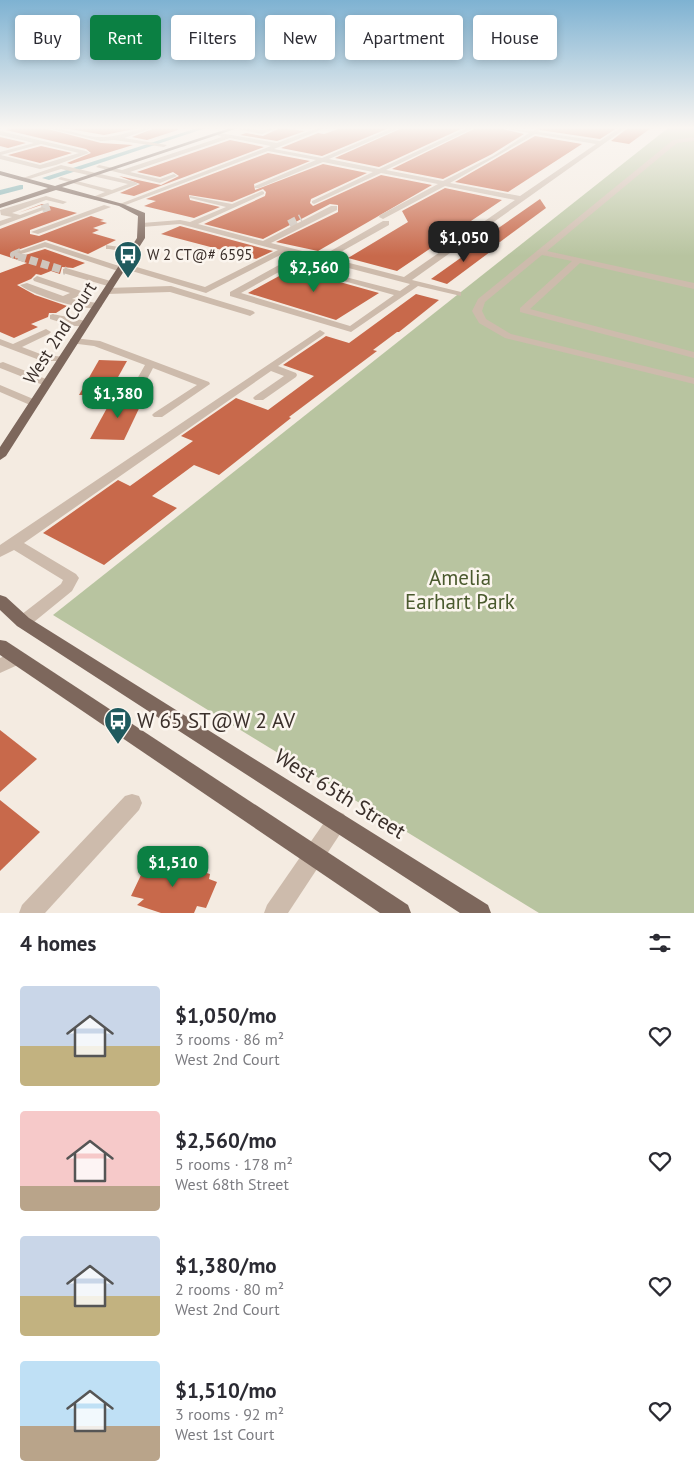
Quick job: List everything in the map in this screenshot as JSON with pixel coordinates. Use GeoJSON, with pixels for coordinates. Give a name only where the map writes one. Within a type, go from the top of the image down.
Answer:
{"type":"FeatureCollection","features":[{"type":"Feature","properties":{"kind":"main road"},"geometry":{"type":"LineString","coordinates":[[2,216],[62,179],[88,171]]}},
{"type":"Feature","properties":{"kind":"main road"},"geometry":{"type":"LineString","coordinates":[[0,178],[35,188],[54,188],[109,171]]}},
{"type":"Feature","properties":{"kind":"main road"},"geometry":{"type":"LineString","coordinates":[[0,172],[45,188],[121,205],[142,215],[142,225]]}},
{"type":"Feature","properties":{"kind":"main road"},"geometry":{"type":"LineString","coordinates":[[0,199],[35,188]]}},
{"type":"Feature","properties":{"kind":"main road"},"geometry":{"type":"LineString","coordinates":[[54,188],[126,212],[142,225]]}},
{"type":"Feature","properties":{"kind":"main road","name":"West 2nd Court"},"geometry":{"type":"LineString","coordinates":[[0,456],[141,238],[142,225]]}},
{"type":"Feature","properties":{"kind":"main road","name":"West 65th Street"},"geometry":{"type":"LineString","coordinates":[[0,601],[23,622],[480,913]]}},
{"type":"Feature","properties":{"kind":"main road"},"geometry":{"type":"LineString","coordinates":[[0,646],[8,662],[314,855],[400,913]]}},
{"type":"Feature","properties":{"kind":"street"},"geometry":{"type":"LineString","coordinates":[[23,179],[50,171]]}},
{"type":"Feature","properties":{"kind":"street"},"geometry":{"type":"LineString","coordinates":[[78,171],[135,184],[95,198]]}},
{"type":"Feature","properties":{"kind":"street"},"geometry":{"type":"LineString","coordinates":[[115,171],[160,181],[179,174]]}},
{"type":"Feature","properties":{"kind":"street"},"geometry":{"type":"LineString","coordinates":[[124,172],[128,171]]}},
{"type":"Feature","properties":{"kind":"street"},"geometry":{"type":"LineString","coordinates":[[121,205],[211,171]]}},
{"type":"Feature","properties":{"kind":"street"},"geometry":{"type":"LineString","coordinates":[[191,225],[233,206],[299,171]]}},
{"type":"Feature","properties":{"kind":"street"},"geometry":{"type":"LineString","coordinates":[[314,202],[378,171],[522,199]]}},
{"type":"Feature","properties":{"kind":"street"},"geometry":{"type":"LineString","coordinates":[[323,259],[443,183],[466,171]]}},
{"type":"Feature","properties":{"kind":"street"},"geometry":{"type":"LineString","coordinates":[[406,280],[562,171]]}},
{"type":"Feature","properties":{"kind":"street"},"geometry":{"type":"LineString","coordinates":[[639,171],[481,301],[477,311],[482,321],[508,336],[694,380]]}},
{"type":"Feature","properties":{"kind":"street"},"geometry":{"type":"LineString","coordinates":[[62,179],[113,192]]}},
{"type":"Feature","properties":{"kind":"street"},"geometry":{"type":"LineString","coordinates":[[51,206],[92,187]]}},
{"type":"Feature","properties":{"kind":"street"},"geometry":{"type":"LineString","coordinates":[[192,197],[233,206]]}},
{"type":"Feature","properties":{"kind":"street"},"geometry":{"type":"LineString","coordinates":[[2,216],[46,198],[62,202]]}},
{"type":"Feature","properties":{"kind":"street"},"geometry":{"type":"LineString","coordinates":[[35,232],[107,207]]}},
{"type":"Feature","properties":{"kind":"street"},"geometry":{"type":"LineString","coordinates":[[301,218],[322,208]]}},
{"type":"Feature","properties":{"kind":"street"},"geometry":{"type":"LineString","coordinates":[[264,244],[334,208]]}},
{"type":"Feature","properties":{"kind":"street"},"geometry":{"type":"LineString","coordinates":[[2,216],[20,217],[42,209]]}},
{"type":"Feature","properties":{"kind":"street"},"geometry":{"type":"LineString","coordinates":[[142,225],[170,222],[191,225],[458,294]]}},
{"type":"Feature","properties":{"kind":"street"},"geometry":{"type":"LineString","coordinates":[[253,241],[289,224]]}},
{"type":"Feature","properties":{"kind":"street"},"geometry":{"type":"LineString","coordinates":[[21,252],[45,244],[122,268],[202,290],[209,290],[285,249]]}},
{"type":"Feature","properties":{"kind":"street"},"geometry":{"type":"LineString","coordinates":[[109,247],[133,251]]}},
{"type":"Feature","properties":{"kind":"street"},"geometry":{"type":"LineString","coordinates":[[541,252],[694,286]]}},
{"type":"Feature","properties":{"kind":"street"},"geometry":{"type":"LineString","coordinates":[[305,254],[233,294],[351,329],[417,283]]}},
{"type":"Feature","properties":{"kind":"street"},"geometry":{"type":"LineString","coordinates":[[578,260],[523,310],[694,355]]}},
{"type":"Feature","properties":{"kind":"street"},"geometry":{"type":"LineString","coordinates":[[66,271],[109,288],[171,289],[250,313]]}},
{"type":"Feature","properties":{"kind":"street"},"geometry":{"type":"LineString","coordinates":[[324,273],[402,294]]}},
{"type":"Feature","properties":{"kind":"street"},"geometry":{"type":"LineString","coordinates":[[37,279],[78,293],[63,300]]}},
{"type":"Feature","properties":{"kind":"street"},"geometry":{"type":"LineString","coordinates":[[24,285],[63,300],[97,306]]}},
{"type":"Feature","properties":{"kind":"street"},"geometry":{"type":"LineString","coordinates":[[53,317],[69,322],[86,323]]}},
{"type":"Feature","properties":{"kind":"street"},"geometry":{"type":"LineString","coordinates":[[14,347],[46,332]]}},
{"type":"Feature","properties":{"kind":"street"},"geometry":{"type":"LineString","coordinates":[[0,552],[320,333]]}},
{"type":"Feature","properties":{"kind":"street"},"geometry":{"type":"LineString","coordinates":[[74,341],[96,344],[205,384],[158,415]]}},
{"type":"Feature","properties":{"kind":"street"},"geometry":{"type":"LineString","coordinates":[[0,342],[42,358],[62,359]]}},
{"type":"Feature","properties":{"kind":"street"},"geometry":{"type":"LineString","coordinates":[[135,393],[151,363]]}},
{"type":"Feature","properties":{"kind":"street"},"geometry":{"type":"LineString","coordinates":[[3,365],[47,383]]}},
{"type":"Feature","properties":{"kind":"street"},"geometry":{"type":"LineString","coordinates":[[259,398],[292,375],[270,367]]}},
{"type":"Feature","properties":{"kind":"street"},"geometry":{"type":"LineString","coordinates":[[0,388],[34,403]]}},
{"type":"Feature","properties":{"kind":"street"},"geometry":{"type":"LineString","coordinates":[[14,543],[71,578],[70,583],[23,622]]}},
{"type":"Feature","properties":{"kind":"street"},"geometry":{"type":"LineString","coordinates":[[30,913],[132,804]]}},
{"type":"Feature","properties":{"kind":"street"},"geometry":{"type":"LineString","coordinates":[[275,913],[337,822]]}},
{"type":"Feature","properties":{"kind":"green space","name":"Amelia Earhart Park"},"geometry":{"type":"Polygon","coordinates":[[[614,171],[694,171],[694,913],[539,913],[53,615],[614,171]]]}},
{"type":"Feature","properties":{"kind":"building"},"geometry":{"type":"Polygon","coordinates":[[[201,171],[134,196],[120,193],[140,184],[119,176],[161,185],[179,176],[173,172],[160,177],[137,172],[201,171]]]}},
{"type":"Feature","properties":{"kind":"building"},"geometry":{"type":"Polygon","coordinates":[[[221,171],[287,171],[254,184],[255,190],[306,171],[355,171],[367,173],[311,199],[310,203],[313,206],[381,175],[432,185],[318,251],[276,242],[338,212],[338,205],[330,204],[263,239],[204,224],[265,196],[266,192],[263,189],[232,202],[189,195],[190,200],[220,207],[194,218],[144,206],[156,201],[146,199],[221,171]]]}},
{"type":"Feature","properties":{"kind":"building"},"geometry":{"type":"Polygon","coordinates":[[[400,171],[459,171],[443,179],[400,171]]]}},
{"type":"Feature","properties":{"kind":"building"},"geometry":{"type":"Polygon","coordinates":[[[475,171],[541,171],[508,192],[455,182],[475,171]]]}},
{"type":"Feature","properties":{"kind":"building"},"geometry":{"type":"Polygon","coordinates":[[[445,188],[502,200],[397,271],[348,258],[408,222],[402,211],[445,188]]]}},
{"type":"Feature","properties":{"kind":"building"},"geometry":{"type":"Polygon","coordinates":[[[540,199],[546,208],[500,242],[484,238],[540,199]]]}},
{"type":"Feature","properties":{"kind":"building"},"geometry":{"type":"Polygon","coordinates":[[[42,204],[77,213],[30,230],[30,234],[39,236],[91,216],[104,220],[100,221],[107,223],[93,228],[99,230],[92,233],[116,240],[88,254],[46,240],[15,251],[22,256],[45,249],[85,263],[73,268],[62,267],[60,274],[51,271],[41,275],[36,274],[31,279],[17,285],[35,295],[67,306],[56,313],[49,313],[48,317],[31,324],[38,327],[14,338],[0,332],[0,273],[27,263],[0,254],[0,229],[47,211],[47,207],[41,205],[18,213],[42,204]]]}},
{"type":"Feature","properties":{"kind":"building"},"geometry":{"type":"Polygon","coordinates":[[[180,226],[273,251],[256,259],[161,234],[180,226]]]}},
{"type":"Feature","properties":{"kind":"building"},"geometry":{"type":"Polygon","coordinates":[[[483,242],[498,246],[447,284],[431,279],[483,242]]]}},
{"type":"Feature","properties":{"kind":"building"},"geometry":{"type":"Polygon","coordinates":[[[301,264],[321,269],[314,273],[322,277],[379,293],[336,320],[248,293],[301,264]]]}},
{"type":"Feature","properties":{"kind":"building"},"geometry":{"type":"Polygon","coordinates":[[[416,294],[439,300],[373,350],[377,351],[289,417],[291,418],[219,475],[194,465],[152,496],[177,508],[104,565],[43,533],[118,480],[130,486],[193,441],[181,436],[236,398],[268,410],[314,376],[283,365],[326,336],[349,343],[416,294]]]}},
{"type":"Feature","properties":{"kind":"building"},"geometry":{"type":"Polygon","coordinates":[[[99,360],[127,361],[108,395],[79,395],[99,360]]]}},
{"type":"Feature","properties":{"kind":"building"},"geometry":{"type":"Polygon","coordinates":[[[113,397],[144,398],[124,440],[90,439],[113,397]]]}},
{"type":"Feature","properties":{"kind":"building"},"geometry":{"type":"Polygon","coordinates":[[[0,730],[37,759],[0,792],[0,730]]]}},
{"type":"Feature","properties":{"kind":"building"},"geometry":{"type":"Polygon","coordinates":[[[0,800],[40,832],[0,871],[0,800]]]}},
{"type":"Feature","properties":{"kind":"building"},"geometry":{"type":"Polygon","coordinates":[[[150,856],[210,874],[209,879],[217,882],[206,908],[197,906],[194,913],[161,913],[137,905],[144,899],[131,896],[150,856]]]}},
{"type":"Feature","properties":{"kind":"waterway"},"geometry":{"type":"LineString","coordinates":[[46,178],[69,171]]}},
{"type":"Feature","properties":{"kind":"waterway"},"geometry":{"type":"LineString","coordinates":[[0,193],[20,187]]}},
{"type":"Feature","properties":{"kind":"tunnel"},"geometry":{"type":"LineString","coordinates":[[42,209],[51,206]]}},
{"type":"Feature","properties":{"kind":"tunnel"},"geometry":{"type":"LineString","coordinates":[[289,224],[301,218]]}},
{"type":"Feature","properties":{"kind":"tunnel"},"geometry":{"type":"LineString","coordinates":[[21,252],[14,255],[66,271]]}},
{"type":"Feature","properties":{"kind":"place","name":"W 2 CT@# 6595"},"geometry":{"type":"Point","coordinates":[128,279]}},
{"type":"Feature","properties":{"kind":"place","name":"W 65 ST@W 2 AV"},"geometry":{"type":"Point","coordinates":[118,745]}}]}
